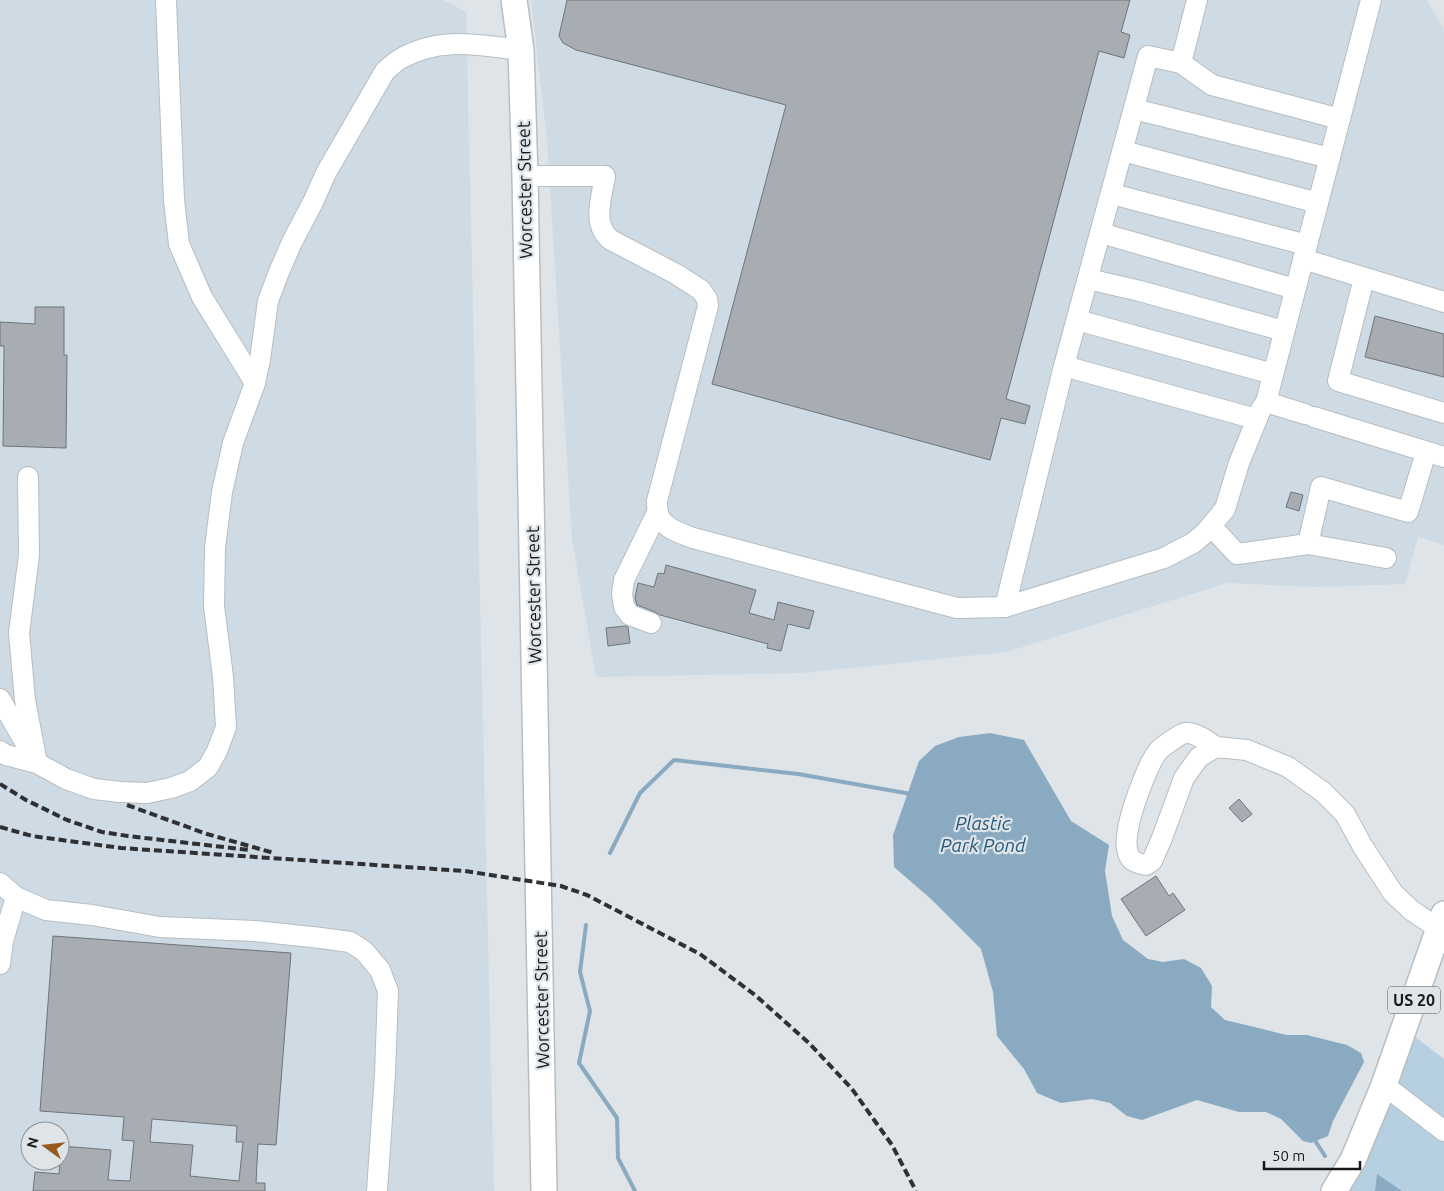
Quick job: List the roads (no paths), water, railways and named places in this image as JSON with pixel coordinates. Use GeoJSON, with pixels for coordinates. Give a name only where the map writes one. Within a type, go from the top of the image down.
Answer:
{"type":"FeatureCollection","features":[{"type":"Feature","properties":{"kind":"main road","name":"Worcester Street"},"geometry":{"type":"LineString","coordinates":[[514,0],[521,50],[525,176],[544,1191]]}},
{"type":"Feature","properties":{"kind":"main road","name":"US 20"},"geometry":{"type":"LineString","coordinates":[[1334,1191],[1353,1160],[1384,1085],[1442,926]]}},
{"type":"Feature","properties":{"kind":"street"},"geometry":{"type":"LineString","coordinates":[[166,0],[174,200],[179,244],[202,297],[254,383]]}},
{"type":"Feature","properties":{"kind":"street"},"geometry":{"type":"LineString","coordinates":[[1181,63],[1197,0]]}},
{"type":"Feature","properties":{"kind":"street"},"geometry":{"type":"LineString","coordinates":[[525,176],[605,176],[598,218],[606,235],[611,240],[701,290],[707,299],[708,306],[657,500],[661,520],[667,526],[675,532],[693,538],[957,608],[1005,607],[1164,558],[1193,543],[1205,533],[1225,509],[1239,463],[1256,419],[1266,402],[1371,0]]}},
{"type":"Feature","properties":{"kind":"street"},"geometry":{"type":"LineString","coordinates":[[0,751],[6,755],[37,763],[66,779],[94,789],[120,792],[147,793],[172,788],[190,780],[208,767],[217,751],[226,727],[223,676],[214,606],[214,548],[222,492],[233,443],[260,360],[268,301],[292,242],[326,173],[385,71],[400,59],[424,48],[441,44],[456,43],[521,50]]}},
{"type":"Feature","properties":{"kind":"street"},"geometry":{"type":"LineString","coordinates":[[1005,607],[1064,366],[1148,56],[1181,63],[1212,85],[1340,119]]}},
{"type":"Feature","properties":{"kind":"street"},"geometry":{"type":"LineString","coordinates":[[1134,109],[1330,158]]}},
{"type":"Feature","properties":{"kind":"street"},"geometry":{"type":"LineString","coordinates":[[1123,151],[1318,203]]}},
{"type":"Feature","properties":{"kind":"street"},"geometry":{"type":"LineString","coordinates":[[1112,194],[1305,252],[1364,278],[1444,302]]}},
{"type":"Feature","properties":{"kind":"street"},"geometry":{"type":"LineString","coordinates":[[1101,234],[1295,289]]}},
{"type":"Feature","properties":{"kind":"street"},"geometry":{"type":"LineString","coordinates":[[1364,278],[1338,381],[1444,413]]}},
{"type":"Feature","properties":{"kind":"street"},"geometry":{"type":"LineString","coordinates":[[1088,279],[1140,291],[1284,332]]}},
{"type":"Feature","properties":{"kind":"street"},"geometry":{"type":"LineString","coordinates":[[1077,320],[1273,374]]}},
{"type":"Feature","properties":{"kind":"street"},"geometry":{"type":"LineString","coordinates":[[1064,366],[1256,419]]}},
{"type":"Feature","properties":{"kind":"street"},"geometry":{"type":"LineString","coordinates":[[1266,402],[1435,455],[1408,512],[1321,486],[1308,544]]}},
{"type":"Feature","properties":{"kind":"street"},"geometry":{"type":"LineString","coordinates":[[28,477],[29,555],[19,632],[25,700],[37,763]]}},
{"type":"Feature","properties":{"kind":"street"},"geometry":{"type":"LineString","coordinates":[[651,624],[630,614],[624,607],[622,594],[624,580],[658,512]]}},
{"type":"Feature","properties":{"kind":"street"},"geometry":{"type":"LineString","coordinates":[[1211,526],[1237,554],[1308,544],[1386,558]]}},
{"type":"Feature","properties":{"kind":"street"},"geometry":{"type":"LineString","coordinates":[[0,699],[37,763]]}},
{"type":"Feature","properties":{"kind":"street"},"geometry":{"type":"LineString","coordinates":[[1216,747],[1199,757],[1184,778],[1152,861],[1146,865],[1131,860],[1127,848],[1128,829],[1144,778],[1159,751],[1183,733],[1193,734],[1216,747],[1247,750],[1280,764],[1323,792],[1345,814],[1363,848],[1393,893],[1411,910],[1442,926]]}},
{"type":"Feature","properties":{"kind":"street"},"geometry":{"type":"LineString","coordinates":[[0,883],[16,897],[46,910],[160,927],[255,931],[340,940],[350,942],[364,951],[380,970],[388,991],[385,1074],[377,1191]]}},
{"type":"Feature","properties":{"kind":"street"},"geometry":{"type":"LineString","coordinates":[[0,964],[3,941],[16,897]]}},
{"type":"Feature","properties":{"kind":"street"},"geometry":{"type":"LineString","coordinates":[[1384,1085],[1444,1131]]}},
{"type":"Feature","properties":{"kind":"water","name":"Plastic Park Pond"},"geometry":{"type":"Polygon","coordinates":[[[990,733],[1024,740],[1071,821],[1109,845],[1105,871],[1112,916],[1123,940],[1148,959],[1163,962],[1184,959],[1201,968],[1212,986],[1211,1007],[1225,1020],[1287,1035],[1307,1035],[1347,1045],[1361,1053],[1364,1062],[1333,1121],[1328,1136],[1311,1143],[1303,1141],[1281,1119],[1266,1112],[1239,1112],[1197,1100],[1142,1120],[1127,1116],[1110,1103],[1092,1099],[1061,1103],[1037,1093],[1024,1069],[997,1036],[993,992],[981,949],[931,899],[894,867],[893,835],[919,761],[935,746],[959,737],[990,733]]]}},
{"type":"Feature","properties":{"kind":"water"},"geometry":{"type":"Polygon","coordinates":[[[1377,1174],[1402,1191],[1375,1191],[1377,1174]]]}},
{"type":"Feature","properties":{"kind":"waterway"},"geometry":{"type":"LineString","coordinates":[[610,853],[640,793],[674,760],[798,774],[911,794]]}},
{"type":"Feature","properties":{"kind":"waterway"},"geometry":{"type":"LineString","coordinates":[[586,925],[580,972],[590,1011],[579,1063],[617,1118],[618,1158],[635,1191]]}},
{"type":"Feature","properties":{"kind":"waterway"},"geometry":{"type":"LineString","coordinates":[[1314,1139],[1325,1156]]}},
{"type":"Feature","properties":{"kind":"railway"},"geometry":{"type":"LineString","coordinates":[[0,784],[26,800],[67,820],[102,832],[249,850]]}},
{"type":"Feature","properties":{"kind":"railway"},"geometry":{"type":"LineString","coordinates":[[127,805],[207,834],[274,853]]}},
{"type":"Feature","properties":{"kind":"railway"},"geometry":{"type":"LineString","coordinates":[[0,827],[32,836],[121,848],[465,871],[561,886],[587,895],[700,954],[755,995],[809,1043],[852,1089],[892,1145],[916,1191]]}}]}
